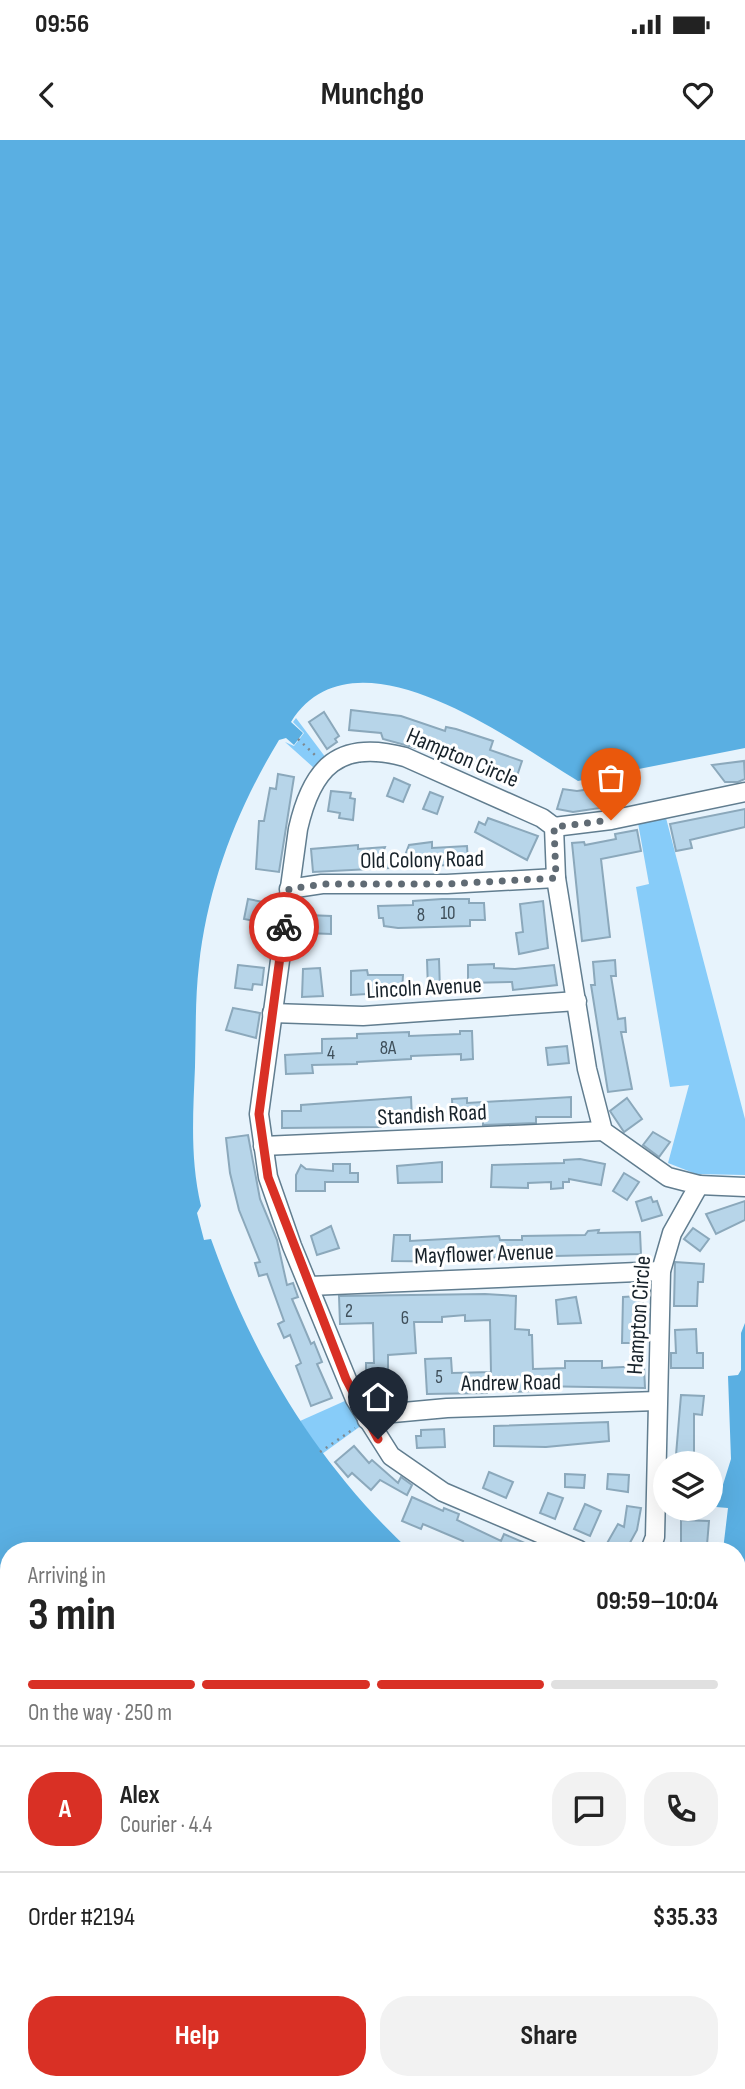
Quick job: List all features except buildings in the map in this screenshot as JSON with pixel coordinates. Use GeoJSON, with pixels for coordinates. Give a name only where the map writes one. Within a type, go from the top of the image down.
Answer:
{"type":"FeatureCollection","features":[{"type":"Feature","properties":{"kind":"street","name":"Hampton Circle"},"geometry":{"type":"LineString","coordinates":[[326,767],[352,753],[385,751],[446,774],[542,818],[554,827]]}},
{"type":"Feature","properties":{"kind":"street"},"geometry":{"type":"LineString","coordinates":[[326,767],[309,789],[303,805],[289,889],[259,1114],[268,1177],[346,1379],[367,1420],[391,1456],[411,1472],[482,1510],[560,1542]]}},
{"type":"Feature","properties":{"kind":"street"},"geometry":{"type":"LineString","coordinates":[[745,792],[611,820],[554,827],[556,878],[587,1069],[603,1131],[667,1177],[699,1185],[745,1187]]}},
{"type":"Feature","properties":{"kind":"street","name":"Old Colony Road"},"geometry":{"type":"LineString","coordinates":[[289,889],[323,884],[447,884],[556,878]]}},
{"type":"Feature","properties":{"kind":"street","name":"Lincoln Avenue"},"geometry":{"type":"LineString","coordinates":[[272,1013],[363,1016],[578,1001]]}},
{"type":"Feature","properties":{"kind":"street","name":"Standish Road"},"geometry":{"type":"LineString","coordinates":[[263,1146],[603,1131]]}},
{"type":"Feature","properties":{"kind":"street","name":"Hampton Circle"},"geometry":{"type":"LineString","coordinates":[[653,1542],[661,1271],[672,1233],[699,1185]]}},
{"type":"Feature","properties":{"kind":"street","name":"Mayflower Avenue"},"geometry":{"type":"LineString","coordinates":[[310,1286],[661,1271]]}},
{"type":"Feature","properties":{"kind":"street","name":"Andrew Road"},"geometry":{"type":"LineString","coordinates":[[367,1420],[382,1414],[406,1411],[657,1401]]}},
{"type":"Feature","properties":{"kind":"path"},"geometry":{"type":"LineString","coordinates":[[298,739],[326,767]]}},
{"type":"Feature","properties":{"kind":"path"},"geometry":{"type":"LineString","coordinates":[[320,1452],[367,1420]]}},
{"type":"Feature","properties":{"kind":"shaded area"},"geometry":{"type":"Polygon","coordinates":[[[0,140],[745,140],[745,748],[578,781],[513,740],[433,699],[392,686],[353,683],[319,694],[291,722],[303,733],[294,745],[286,738],[279,740],[238,820],[209,905],[196,1003],[193,1120],[195,1171],[201,1206],[197,1213],[204,1240],[211,1239],[247,1326],[291,1406],[345,1481],[401,1542],[0,1542],[0,140]]]}},
{"type":"Feature","properties":{"kind":"shaded area"},"geometry":{"type":"Polygon","coordinates":[[[296,718],[326,758],[314,768],[285,742],[294,746],[304,733],[293,722],[296,718]]]}},
{"type":"Feature","properties":{"kind":"shaded area"},"geometry":{"type":"Polygon","coordinates":[[[666,818],[745,1119],[745,1175],[696,1174],[668,1163],[689,1085],[670,1087],[636,887],[649,884],[638,823],[666,818]]]}},
{"type":"Feature","properties":{"kind":"shaded area"},"geometry":{"type":"Polygon","coordinates":[[[745,1323],[745,1542],[724,1542],[728,1508],[723,1508],[723,1485],[731,1459],[728,1376],[738,1375],[741,1370],[741,1333],[745,1323]]]}},
{"type":"Feature","properties":{"kind":"shaded area"},"geometry":{"type":"Polygon","coordinates":[[[347,1400],[362,1425],[322,1454],[300,1421],[347,1400]]]}},
{"type":"Feature","properties":{"kind":"way so far"},"geometry":{"type":"LineString","coordinates":[[284,927],[289,889],[323,884],[447,884],[556,878],[554,827],[611,820]]}},
{"type":"Feature","properties":{"kind":"route"},"geometry":{"type":"LineString","coordinates":[[284,927],[259,1114],[268,1177],[328,1337],[355,1399],[378,1439]]}}]}
